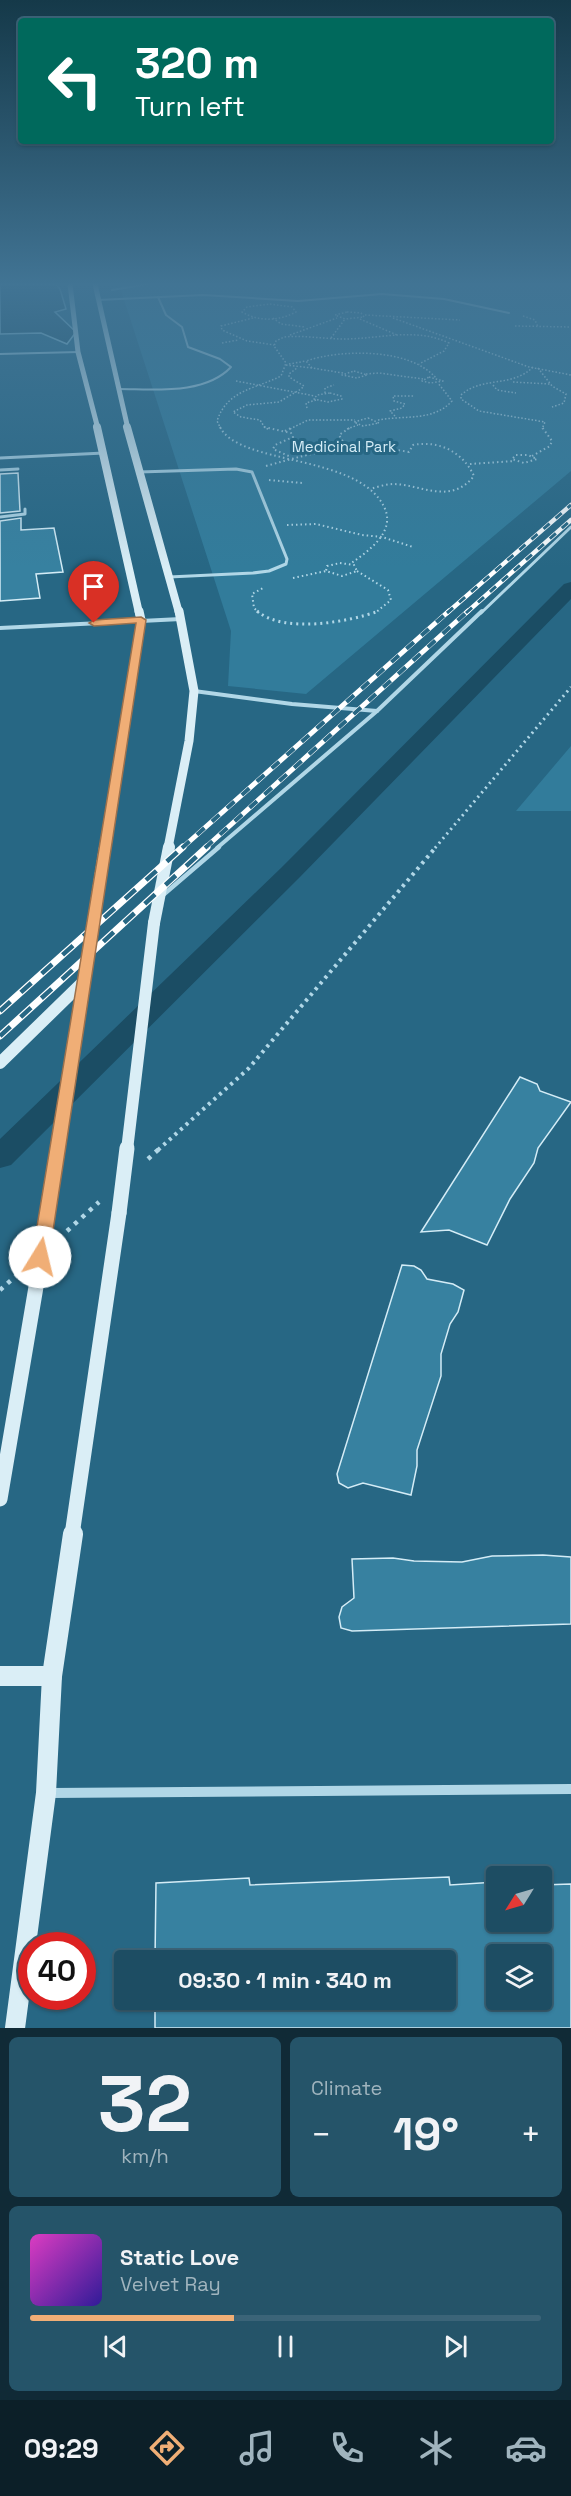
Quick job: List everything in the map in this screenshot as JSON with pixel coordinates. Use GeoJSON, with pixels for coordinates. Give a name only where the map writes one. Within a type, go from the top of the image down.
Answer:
{"type":"FeatureCollection","features":[{"type":"Feature","properties":{"kind":"street"},"geometry":{"type":"LineString","coordinates":[[0,1499],[37,1281],[141,620],[85,379]]}},
{"type":"Feature","properties":{"kind":"street"},"geometry":{"type":"LineString","coordinates":[[15,2028],[46,1793],[52,1676],[119,1213],[154,922],[189,741],[194,691],[181,619],[139,472],[117,379]]}},
{"type":"Feature","properties":{"kind":"street"},"geometry":{"type":"LineString","coordinates":[[0,1063],[84,981]]}},
{"type":"Feature","properties":{"kind":"street"},"geometry":{"type":"LineString","coordinates":[[0,1676],[52,1676]]}},
{"type":"Feature","properties":{"kind":"street"},"geometry":{"type":"LineString","coordinates":[[46,1793],[571,1789]]}},
{"type":"Feature","properties":{"kind":"lane"},"geometry":{"type":"LineString","coordinates":[[119,389],[192,385],[217,379]]}},
{"type":"Feature","properties":{"kind":"lane"},"geometry":{"type":"LineString","coordinates":[[0,458],[104,453]]}},
{"type":"Feature","properties":{"kind":"lane"},"geometry":{"type":"LineString","coordinates":[[0,470],[18,469]]}},
{"type":"Feature","properties":{"kind":"lane"},"geometry":{"type":"LineString","coordinates":[[139,472],[236,469],[252,472],[287,560],[286,564],[280,567],[253,573],[169,577]]}},
{"type":"Feature","properties":{"kind":"lane"},"geometry":{"type":"LineString","coordinates":[[0,517],[20,516],[25,514],[25,509]]}},
{"type":"Feature","properties":{"kind":"lane"},"geometry":{"type":"LineString","coordinates":[[159,899],[376,711],[571,527]]}},
{"type":"Feature","properties":{"kind":"lane"},"geometry":{"type":"LineString","coordinates":[[0,628],[181,619]]}},
{"type":"Feature","properties":{"kind":"lane"},"geometry":{"type":"LineString","coordinates":[[194,691],[292,704],[376,711]]}},
{"type":"Feature","properties":{"kind":"path"},"geometry":{"type":"LineString","coordinates":[[229,379],[292,393],[315,396],[326,393],[343,397],[333,402],[316,400],[306,403],[307,408]]}},
{"type":"Feature","properties":{"kind":"path"},"geometry":{"type":"LineString","coordinates":[[276,379],[228,402],[220,410],[218,418],[220,428],[238,443],[286,459],[311,464],[370,489],[386,509],[388,526],[382,537],[350,564]]}},
{"type":"Feature","properties":{"kind":"path"},"geometry":{"type":"LineString","coordinates":[[292,457],[273,449],[275,445],[293,436],[285,431],[265,428],[260,420],[241,417],[233,412],[239,406],[279,402],[304,386],[293,379]]}},
{"type":"Feature","properties":{"kind":"path"},"geometry":{"type":"LineString","coordinates":[[414,379],[432,379]]}},
{"type":"Feature","properties":{"kind":"path"},"geometry":{"type":"LineString","coordinates":[[423,380],[428,383],[438,383],[443,380],[438,379]]}},
{"type":"Feature","properties":{"kind":"path"},"geometry":{"type":"LineString","coordinates":[[519,379],[494,385],[469,387],[461,394],[461,399],[472,408],[485,412],[536,418],[545,422],[541,428],[552,441],[550,446],[532,456]]}},
{"type":"Feature","properties":{"kind":"path"},"geometry":{"type":"LineString","coordinates":[[547,379],[566,394],[564,403],[552,407]]}},
{"type":"Feature","properties":{"kind":"path"},"geometry":{"type":"LineString","coordinates":[[510,382],[551,384]]}},
{"type":"Feature","properties":{"kind":"path"},"geometry":{"type":"LineString","coordinates":[[285,431],[308,420],[368,418],[378,420],[430,413],[449,406],[452,401],[438,383]]}},
{"type":"Feature","properties":{"kind":"path"},"geometry":{"type":"LineString","coordinates":[[326,393],[325,388],[334,385]]}},
{"type":"Feature","properties":{"kind":"path"},"geometry":{"type":"LineString","coordinates":[[494,385],[498,390],[516,393]]}},
{"type":"Feature","properties":{"kind":"path"},"geometry":{"type":"LineString","coordinates":[[315,396],[316,400]]}},
{"type":"Feature","properties":{"kind":"path"},"geometry":{"type":"LineString","coordinates":[[396,417],[390,411],[402,408],[405,404],[394,401],[393,396],[415,396]]}},
{"type":"Feature","properties":{"kind":"path"},"geometry":{"type":"LineString","coordinates":[[355,420],[355,423],[359,425]]}},
{"type":"Feature","properties":{"kind":"path"},"geometry":{"type":"LineString","coordinates":[[345,446],[339,435],[348,428],[375,425],[379,423],[378,420]]}},
{"type":"Feature","properties":{"kind":"path"},"geometry":{"type":"LineString","coordinates":[[286,459],[345,446],[379,447],[409,452],[413,445],[429,444],[457,453],[470,464],[474,476],[466,486],[458,489],[427,491],[393,484],[370,489]]}},
{"type":"Feature","properties":{"kind":"path"},"geometry":{"type":"LineString","coordinates":[[470,464],[515,461],[527,463],[536,461],[537,458],[514,456],[512,459],[515,461]]}},
{"type":"Feature","properties":{"kind":"path"},"geometry":{"type":"LineString","coordinates":[[255,479],[302,483]]}},
{"type":"Feature","properties":{"kind":"path"},"geometry":{"type":"LineString","coordinates":[[273,525],[316,524],[362,535],[382,537],[413,547]]}},
{"type":"Feature","properties":{"kind":"path"},"geometry":{"type":"LineString","coordinates":[[272,583],[252,594],[251,602],[255,611],[268,618],[286,623],[325,624],[380,611],[391,600],[388,590],[357,571],[357,567],[350,564],[334,564],[327,566],[326,570],[283,580]]}},
{"type":"Feature","properties":{"kind":"path"},"geometry":{"type":"LineString","coordinates":[[326,570],[331,574],[341,576],[357,571]]}},
{"type":"Feature","properties":{"kind":"path"},"geometry":{"type":"LineString","coordinates":[[142,1163],[249,1068],[571,687]]}},
{"type":"Feature","properties":{"kind":"path"},"geometry":{"type":"LineString","coordinates":[[62,1235],[107,1195]]}},
{"type":"Feature","properties":{"kind":"path"},"geometry":{"type":"LineString","coordinates":[[0,1290],[18,1274]]}},
{"type":"Feature","properties":{"kind":"green space","name":"Medicinal Park"},"geometry":{"type":"Polygon","coordinates":[[[150,379],[571,379],[571,471],[306,694],[228,686],[231,631],[150,379]]]}},
{"type":"Feature","properties":{"kind":"green space"},"geometry":{"type":"Polygon","coordinates":[[[571,746],[571,811],[516,811],[571,746]]]}},
{"type":"Feature","properties":{"kind":"building"},"geometry":{"type":"Polygon","coordinates":[[[18,473],[20,511],[0,513],[0,474],[18,473]]]}},
{"type":"Feature","properties":{"kind":"building"},"geometry":{"type":"Polygon","coordinates":[[[21,518],[21,530],[54,528],[63,572],[36,574],[40,598],[0,601],[0,521],[21,518]]]}},
{"type":"Feature","properties":{"kind":"building"},"geometry":{"type":"Polygon","coordinates":[[[520,1077],[537,1084],[540,1091],[571,1102],[538,1148],[534,1163],[510,1199],[487,1245],[449,1230],[421,1232],[520,1077]]]}},
{"type":"Feature","properties":{"kind":"building"},"geometry":{"type":"Polygon","coordinates":[[[402,1265],[414,1266],[421,1270],[427,1279],[453,1284],[464,1290],[441,1354],[441,1376],[417,1450],[417,1466],[411,1495],[363,1483],[348,1488],[339,1483],[337,1474],[402,1265]]]}},
{"type":"Feature","properties":{"kind":"building"},"geometry":{"type":"Polygon","coordinates":[[[492,1556],[571,1557],[571,1624],[352,1631],[341,1628],[339,1617],[342,1607],[354,1598],[352,1559],[393,1558],[462,1562],[492,1556]]]}},
{"type":"Feature","properties":{"kind":"building"},"geometry":{"type":"Polygon","coordinates":[[[449,1877],[450,1885],[486,1883],[486,1932],[552,1932],[552,1885],[571,1884],[571,2028],[155,2028],[155,2010],[456,2010],[456,1950],[155,1950],[156,1883],[249,1878],[250,1885],[449,1877]]]}},
{"type":"Feature","properties":{"kind":"waterway"},"geometry":{"type":"LineString","coordinates":[[0,1157],[290,873],[571,588]]}},
{"type":"Feature","properties":{"kind":"railway"},"geometry":{"type":"LineString","coordinates":[[447,613],[571,505]]}},
{"type":"Feature","properties":{"kind":"railway"},"geometry":{"type":"LineString","coordinates":[[466,613],[571,520]]}},
{"type":"Feature","properties":{"kind":"railway"},"geometry":{"type":"LineString","coordinates":[[182,848],[449,611]]}},
{"type":"Feature","properties":{"kind":"railway"},"geometry":{"type":"LineString","coordinates":[[205,848],[468,611]]}},
{"type":"Feature","properties":{"kind":"railway"},"geometry":{"type":"LineString","coordinates":[[0,1011],[183,847]]}},
{"type":"Feature","properties":{"kind":"railway"},"geometry":{"type":"LineString","coordinates":[[0,1036],[207,847]]}},
{"type":"Feature","properties":{"kind":"route"},"geometry":{"type":"LineString","coordinates":[[40,1257],[141,620],[94,623]]}}]}
